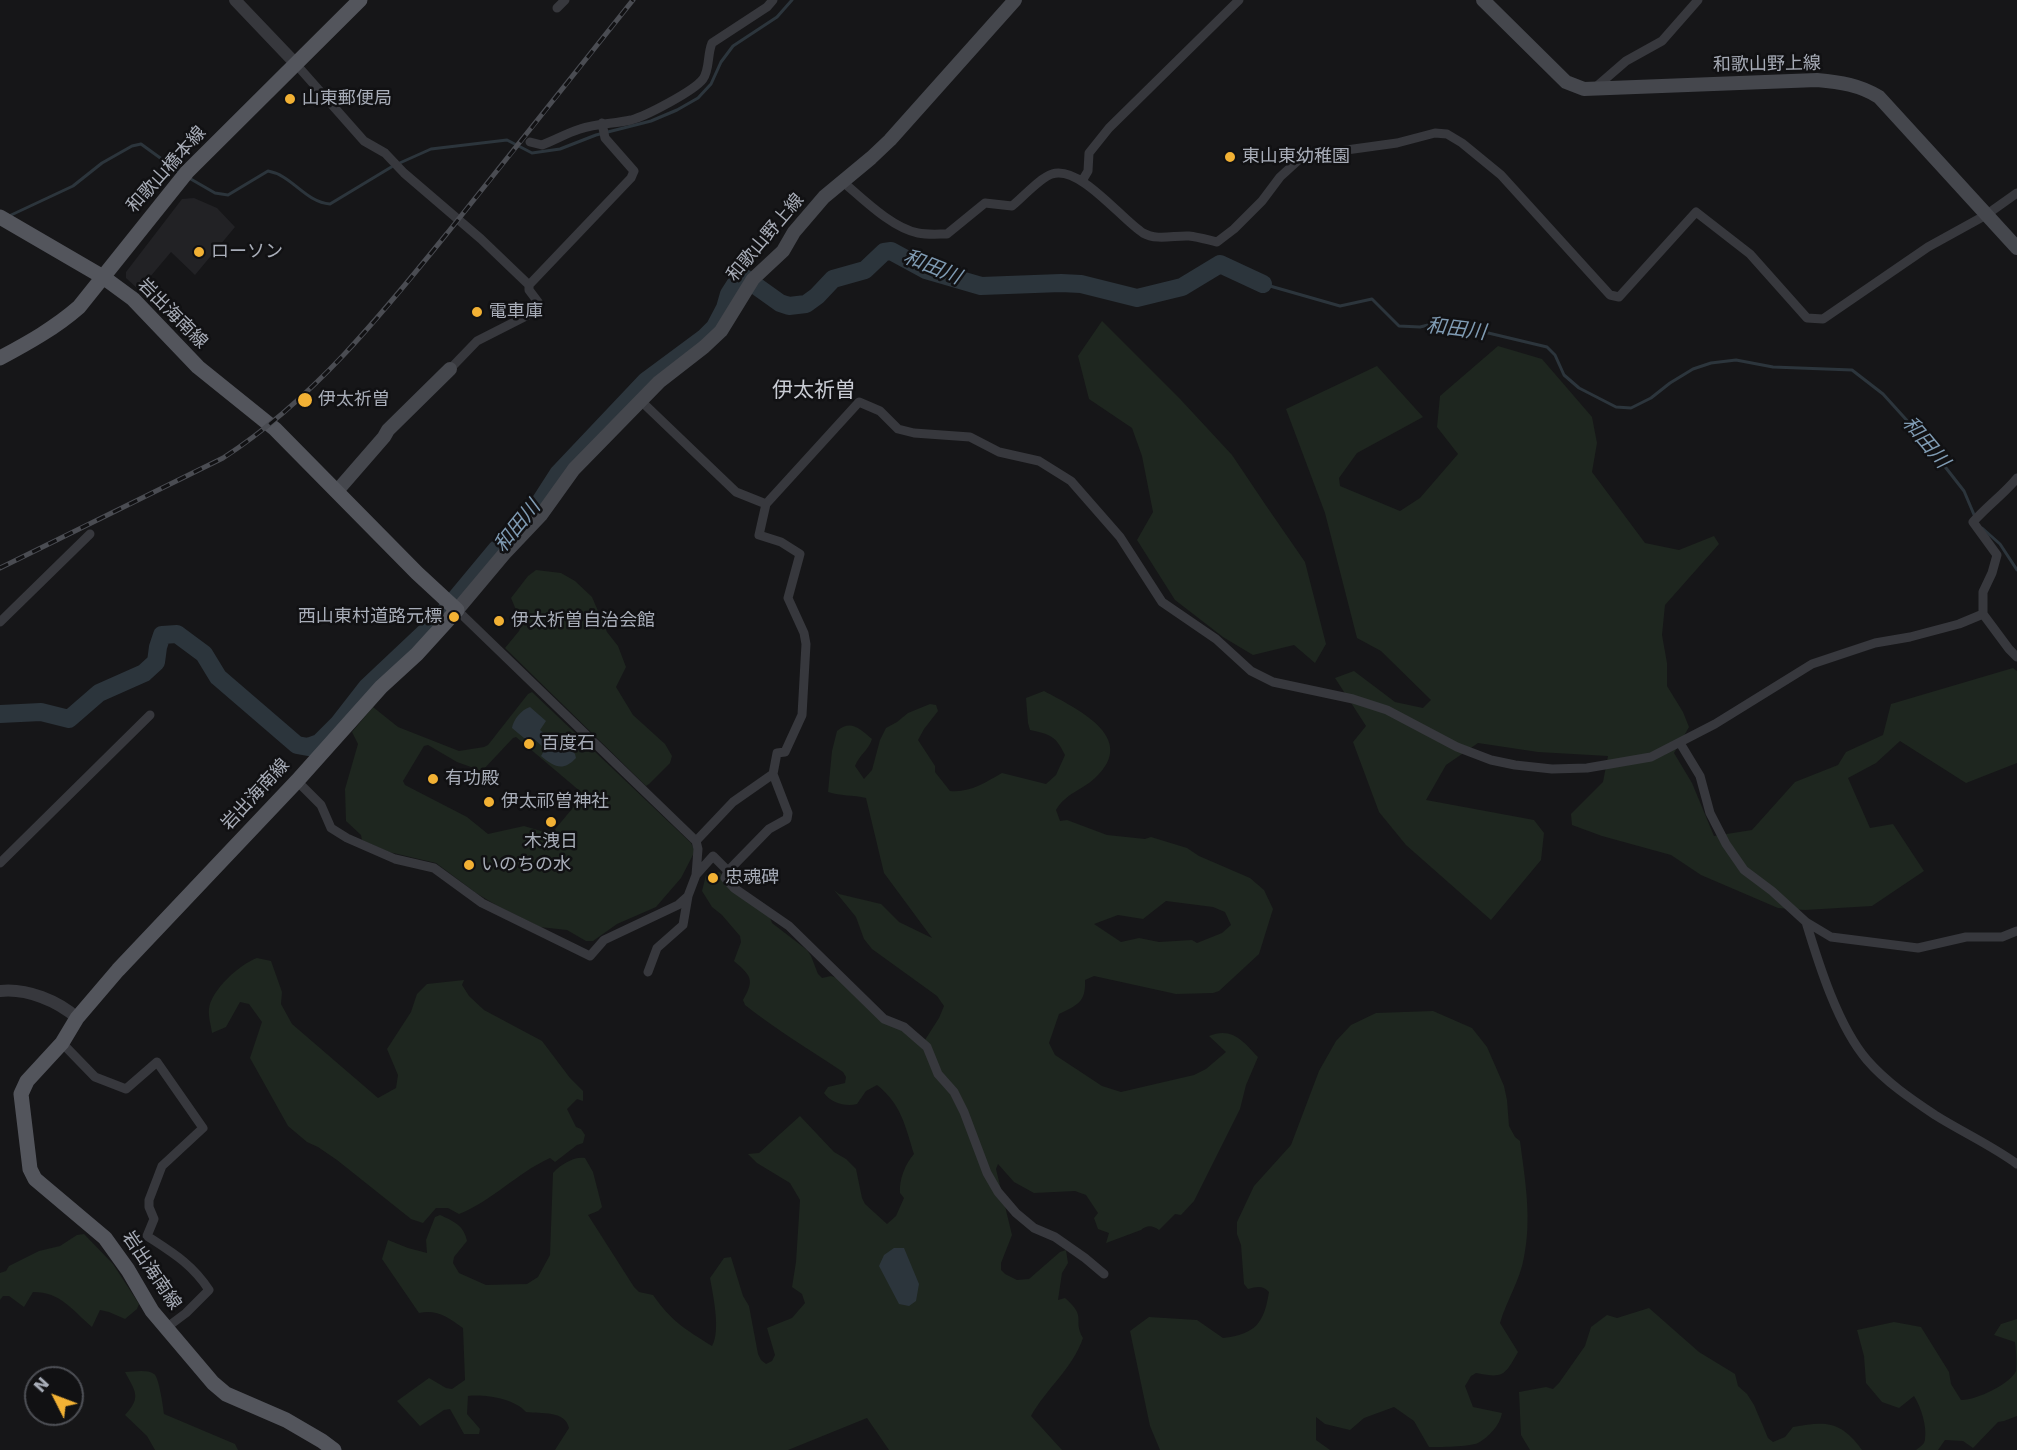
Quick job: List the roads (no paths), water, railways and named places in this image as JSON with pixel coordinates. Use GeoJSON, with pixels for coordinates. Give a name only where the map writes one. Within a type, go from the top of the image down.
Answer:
{"type":"FeatureCollection","features":[{"type":"Feature","properties":{"kind":"main road","name":"和歌山橋本線"},"geometry":{"type":"LineString","coordinates":[[0,358],[63,321],[78,307],[182,177],[360,0]]}},
{"type":"Feature","properties":{"kind":"main road","name":"和歌山野上線"},"geometry":{"type":"LineString","coordinates":[[453,606],[541,514],[574,470],[641,401],[675,368],[704,347],[721,331],[751,281],[783,251],[794,232],[824,197],[890,140],[1014,0]]}},
{"type":"Feature","properties":{"kind":"main road","name":"和歌山野上線"},"geometry":{"type":"LineString","coordinates":[[1483,0],[1566,82],[1584,89],[1817,80],[1844,83],[1868,90],[1879,98],[2017,248]]}},
{"type":"Feature","properties":{"kind":"main road","name":"岩出海南線"},"geometry":{"type":"LineString","coordinates":[[5,220],[103,277],[133,299],[198,367],[270,424],[417,573],[453,606],[417,654],[381,687],[77,1018],[62,1043],[27,1081],[21,1094],[30,1168],[41,1184],[105,1239],[128,1270],[152,1311],[213,1383],[226,1394],[286,1420],[334,1450]]}},
{"type":"Feature","properties":{"kind":"main road"},"geometry":{"type":"LineString","coordinates":[[336,491],[388,430],[450,369]]}},
{"type":"Feature","properties":{"kind":"street"},"geometry":{"type":"LineString","coordinates":[[235,0],[364,141],[385,153],[404,173],[529,285]]}},
{"type":"Feature","properties":{"kind":"street"},"geometry":{"type":"LineString","coordinates":[[557,8],[565,0]]}},
{"type":"Feature","properties":{"kind":"street"},"geometry":{"type":"LineString","coordinates":[[530,142],[542,145],[579,129],[602,123],[628,121],[642,116],[694,87],[707,71],[712,44],[767,7],[772,0]]}},
{"type":"Feature","properties":{"kind":"street"},"geometry":{"type":"LineString","coordinates":[[1082,181],[1088,171],[1089,153],[1108,128],[1239,0]]}},
{"type":"Feature","properties":{"kind":"street"},"geometry":{"type":"LineString","coordinates":[[1596,87],[1626,61],[1662,41],[1698,0]]}},
{"type":"Feature","properties":{"kind":"street"},"geometry":{"type":"LineString","coordinates":[[450,369],[477,341],[536,311],[539,307],[538,302],[529,291],[529,285],[631,178],[634,171],[605,138],[602,123]]}},
{"type":"Feature","properties":{"kind":"street"},"geometry":{"type":"LineString","coordinates":[[843,182],[870,205],[902,227],[917,233],[934,235],[947,234],[985,203],[1012,206],[1050,174],[1061,172],[1082,181],[1144,233],[1160,237],[1189,236],[1217,242],[1234,229],[1262,201],[1280,177],[1303,156],[1397,143],[1435,133],[1447,134],[1462,142],[1501,175],[1610,295],[1619,297],[1696,212],[1750,254],[1807,318],[1823,319],[1928,247],[1986,215],[2017,193]]}},
{"type":"Feature","properties":{"kind":"street"},"geometry":{"type":"LineString","coordinates":[[641,401],[736,492],[765,504]]}},
{"type":"Feature","properties":{"kind":"street"},"geometry":{"type":"LineString","coordinates":[[1104,1274],[1055,1237],[1034,1228],[1016,1213],[998,1192],[987,1173],[964,1112],[954,1092],[938,1074],[927,1047],[904,1027],[884,1019],[789,926],[734,888],[725,878],[728,871],[769,829],[788,816],[773,774],[777,753],[785,752],[802,716],[806,644],[804,633],[788,598],[800,554],[781,542],[759,535],[765,504],[859,402],[880,411],[898,429],[914,433],[970,437],[999,452],[1039,461],[1071,481],[1120,537],[1162,602],[1216,639],[1251,671],[1263,678],[1353,699],[1387,710],[1458,747],[1491,760],[1515,765],[1552,769],[1587,768],[1651,757],[1715,724],[1812,664],[1875,643],[1910,638],[1959,624],[1983,614]]}},
{"type":"Feature","properties":{"kind":"street"},"geometry":{"type":"LineString","coordinates":[[2017,478],[1973,522],[1997,555],[1983,592],[1983,614],[2017,657]]}},
{"type":"Feature","properties":{"kind":"street"},"geometry":{"type":"LineString","coordinates":[[0,622],[90,534]]}},
{"type":"Feature","properties":{"kind":"street"},"geometry":{"type":"LineString","coordinates":[[453,606],[696,841],[698,849],[696,875],[688,896],[683,925],[657,948],[648,972]]}},
{"type":"Feature","properties":{"kind":"street"},"geometry":{"type":"LineString","coordinates":[[0,863],[150,715]]}},
{"type":"Feature","properties":{"kind":"street"},"geometry":{"type":"LineString","coordinates":[[1680,743],[1700,776],[1710,813],[1726,844],[1744,870],[1772,891],[1806,922],[1831,937],[1918,948],[1966,937],[2002,937],[2017,931]]}},
{"type":"Feature","properties":{"kind":"street"},"geometry":{"type":"LineString","coordinates":[[696,841],[733,802],[773,774]]}},
{"type":"Feature","properties":{"kind":"street"},"geometry":{"type":"LineString","coordinates":[[297,781],[321,804],[331,828],[347,838],[395,859],[434,868],[482,903],[590,956],[604,940],[678,905],[688,896]]}},
{"type":"Feature","properties":{"kind":"street"},"geometry":{"type":"LineString","coordinates":[[696,875],[713,856],[728,871]]}},
{"type":"Feature","properties":{"kind":"street"},"geometry":{"type":"LineString","coordinates":[[1806,922],[1832,997],[1855,1043],[1867,1060],[1899,1090],[1934,1114],[1995,1148],[2017,1164]]}},
{"type":"Feature","properties":{"kind":"street"},"geometry":{"type":"LineString","coordinates":[[0,991],[28,993],[64,1006],[77,1018]]}},
{"type":"Feature","properties":{"kind":"street"},"geometry":{"type":"LineString","coordinates":[[62,1043],[96,1077],[126,1089],[157,1062],[203,1128],[162,1166],[150,1200],[149,1207],[154,1220],[147,1236],[181,1257],[198,1274],[208,1290],[186,1313],[166,1328]]}},
{"type":"Feature","properties":{"kind":"waterway"},"geometry":{"type":"LineString","coordinates":[[189,178],[215,193],[228,195],[268,171],[277,173],[313,199],[330,204],[393,166],[431,149],[507,140],[532,153],[560,149],[596,135],[651,121],[698,98],[711,84],[721,62],[733,46],[777,17],[792,0]]}},
{"type":"Feature","properties":{"kind":"waterway"},"geometry":{"type":"LineString","coordinates":[[9,216],[73,186],[102,163],[132,146],[141,144],[181,173]]}},
{"type":"Feature","properties":{"kind":"waterway","name":"和田川"},"geometry":{"type":"LineString","coordinates":[[0,714],[41,712],[69,719],[99,693],[144,673],[156,662],[162,635],[177,634],[204,654],[218,677],[297,745],[308,747],[319,743],[339,723],[367,687],[437,621],[496,550],[531,516],[558,474],[646,381],[704,338],[715,327],[729,294],[738,280],[745,278],[780,303],[789,306],[806,304],[833,279],[865,270],[884,252],[891,251],[926,270],[981,286],[1081,284],[1137,298],[1182,287],[1220,264],[1263,284]]}},
{"type":"Feature","properties":{"kind":"waterway","name":"和田川"},"geometry":{"type":"LineString","coordinates":[[1263,284],[1340,306],[1372,299],[1399,326],[1420,327],[1436,323],[1459,326],[1547,347],[1555,355],[1564,375],[1579,388],[1616,407],[1631,408],[1651,398],[1693,369],[1711,363],[1736,360],[1773,367],[1852,370],[1883,394],[1921,436],[1964,491],[1975,517]]}},
{"type":"Feature","properties":{"kind":"waterway","name":"和田川"},"geometry":{"type":"LineString","coordinates":[[1982,528],[2000,544],[2017,570]]}},
{"type":"Feature","properties":{"kind":"railway"},"geometry":{"type":"LineString","coordinates":[[0,568],[223,458],[287,409],[317,382],[372,324],[633,0]]}},
{"type":"Feature","properties":{"kind":"place","name":"山東郵便局"},"geometry":{"type":"Point","coordinates":[290,99]}},
{"type":"Feature","properties":{"kind":"place","name":"東山東幼稚園"},"geometry":{"type":"Point","coordinates":[1230,157]}},
{"type":"Feature","properties":{"kind":"place","name":"ローソン"},"geometry":{"type":"Point","coordinates":[199,252]}},
{"type":"Feature","properties":{"kind":"place","name":"電車庫"},"geometry":{"type":"Point","coordinates":[477,312]}},
{"type":"Feature","properties":{"kind":"place","name":"伊太祈曽"},"geometry":{"type":"Point","coordinates":[305,400]}},
{"type":"Feature","properties":{"kind":"place","name":"西山東村道路元標"},"geometry":{"type":"Point","coordinates":[454,617]}},
{"type":"Feature","properties":{"kind":"place","name":"伊太祈曽自治会館"},"geometry":{"type":"Point","coordinates":[499,621]}},
{"type":"Feature","properties":{"kind":"place","name":"百度石"},"geometry":{"type":"Point","coordinates":[529,744]}},
{"type":"Feature","properties":{"kind":"place","name":"有功殿"},"geometry":{"type":"Point","coordinates":[433,779]}},
{"type":"Feature","properties":{"kind":"place","name":"伊太祁曽神社"},"geometry":{"type":"Point","coordinates":[489,802]}},
{"type":"Feature","properties":{"kind":"place","name":"木洩日"},"geometry":{"type":"Point","coordinates":[551,822]}},
{"type":"Feature","properties":{"kind":"place","name":"いのちの水"},"geometry":{"type":"Point","coordinates":[469,865]}},
{"type":"Feature","properties":{"kind":"place","name":"忠魂碑"},"geometry":{"type":"Point","coordinates":[713,878]}},
{"type":"Feature","properties":{"kind":"district","name":"伊太祈曽"},"geometry":{"type":"Point","coordinates":[814,392]}}]}
